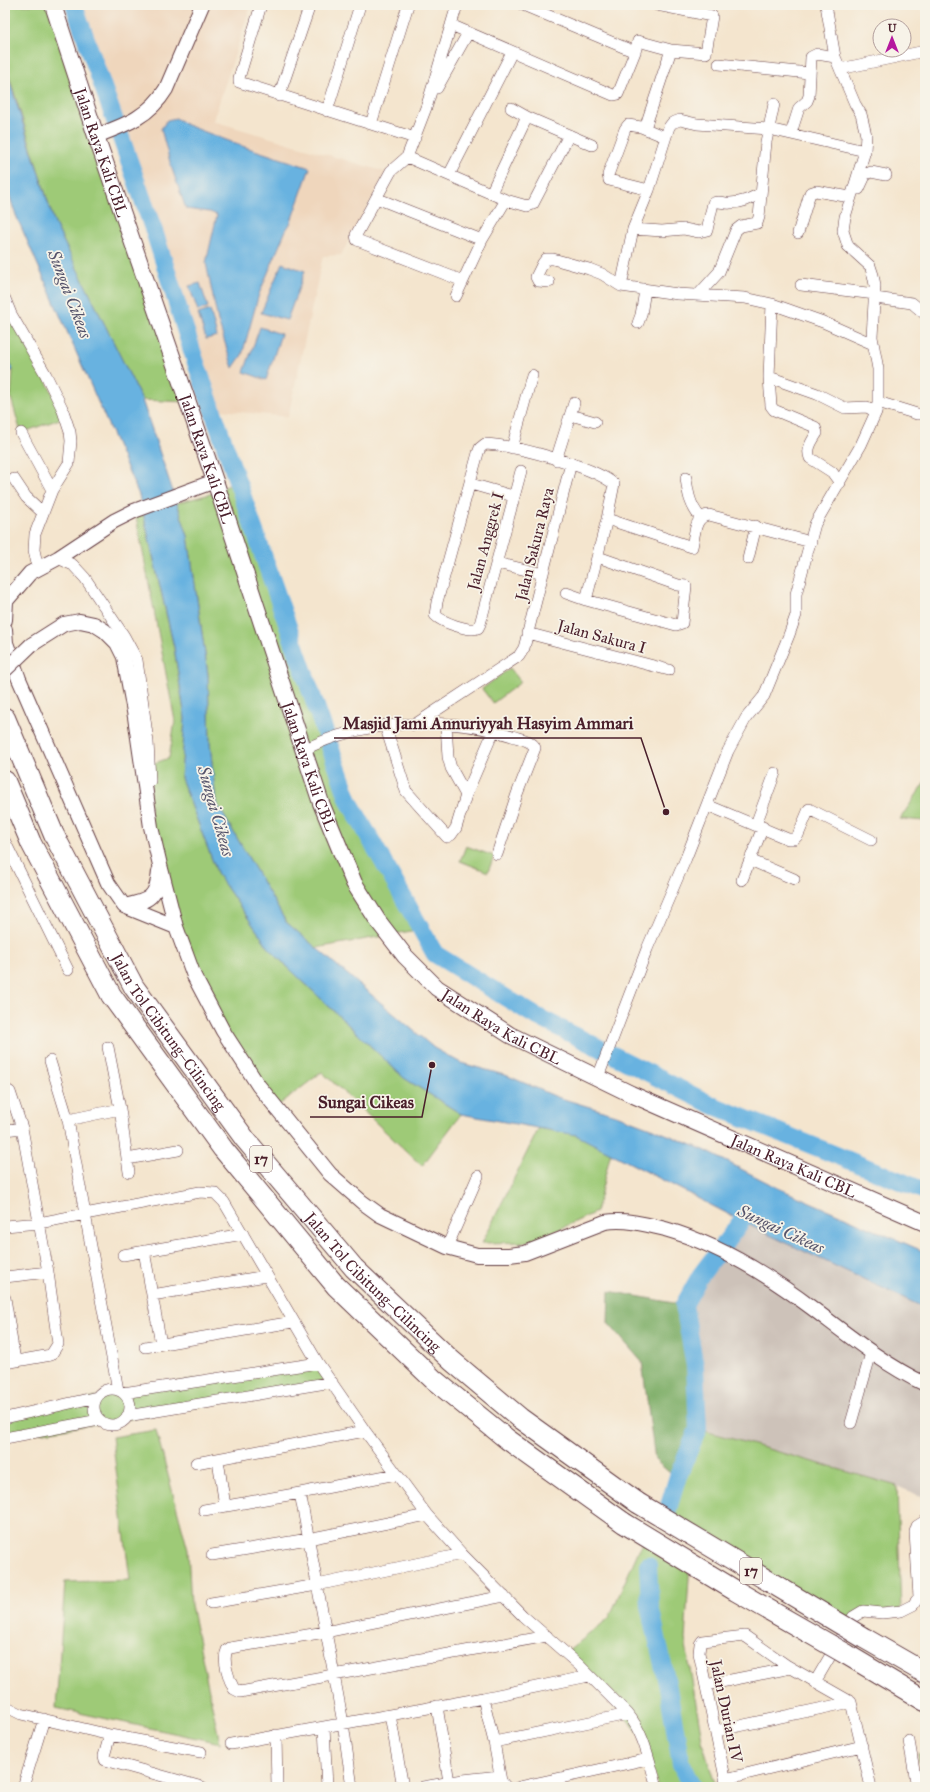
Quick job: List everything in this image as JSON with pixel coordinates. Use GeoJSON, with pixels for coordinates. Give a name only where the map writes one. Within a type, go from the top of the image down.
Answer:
{"type":"FeatureCollection","features":[{"type":"Feature","properties":{"kind":"highway","name":"Jalan Tol Cibitung–Cilincing"},"geometry":{"type":"LineString","coordinates":[[5,718],[54,835],[134,987],[245,1139],[354,1268],[452,1361],[520,1418],[638,1503],[925,1674]]}},
{"type":"Feature","properties":{"kind":"highway","name":"Jalan Tol Cibitung–Cilincing"},"geometry":{"type":"LineString","coordinates":[[5,781],[31,843],[111,995],[223,1149],[336,1286],[444,1388],[507,1439],[624,1523],[736,1591],[925,1701]]}},
{"type":"Feature","properties":{"kind":"main road","name":"Jalan Raya Kali CBL"},"geometry":{"type":"LineString","coordinates":[[52,5],[215,481],[304,750],[320,803],[354,884],[365,902],[405,956],[437,988],[486,1021],[531,1046],[598,1077],[925,1223]]}},
{"type":"Feature","properties":{"kind":"street"},"geometry":{"type":"LineString","coordinates":[[96,136],[130,123],[147,112],[159,101],[166,89],[202,5]]}},
{"type":"Feature","properties":{"kind":"street"},"geometry":{"type":"LineString","coordinates":[[261,5],[239,82],[279,96],[415,138]]}},
{"type":"Feature","properties":{"kind":"street"},"geometry":{"type":"LineString","coordinates":[[279,96],[310,5]]}},
{"type":"Feature","properties":{"kind":"street"},"geometry":{"type":"LineString","coordinates":[[327,111],[360,5]]}},
{"type":"Feature","properties":{"kind":"street"},"geometry":{"type":"LineString","coordinates":[[370,124],[408,5]]}},
{"type":"Feature","properties":{"kind":"street"},"geometry":{"type":"LineString","coordinates":[[457,5],[427,104],[407,157],[391,171],[356,235],[357,240],[463,282]]}},
{"type":"Feature","properties":{"kind":"street"},"geometry":{"type":"LineString","coordinates":[[523,5],[635,52]]}},
{"type":"Feature","properties":{"kind":"street"},"geometry":{"type":"LineString","coordinates":[[451,26],[613,95],[618,94],[638,41],[671,50],[706,53],[712,16],[657,5]]}},
{"type":"Feature","properties":{"kind":"street"},"geometry":{"type":"LineString","coordinates":[[598,1077],[728,751],[746,718],[764,696],[789,634],[796,615],[796,594],[820,513],[840,483],[861,445],[877,407],[878,369],[873,344],[875,285],[870,266],[848,246],[843,231],[865,151],[866,136],[861,114],[835,57],[826,5]]}},
{"type":"Feature","properties":{"kind":"street"},"geometry":{"type":"LineString","coordinates":[[427,104],[468,33]]}},
{"type":"Feature","properties":{"kind":"street"},"geometry":{"type":"LineString","coordinates":[[645,128],[671,50]]}},
{"type":"Feature","properties":{"kind":"street"},"geometry":{"type":"LineString","coordinates":[[840,69],[925,51]]}},
{"type":"Feature","properties":{"kind":"street"},"geometry":{"type":"LineString","coordinates":[[449,175],[512,52]]}},
{"type":"Feature","properties":{"kind":"street"},"geometry":{"type":"LineString","coordinates":[[791,133],[799,108],[807,101],[810,60],[817,54],[835,57]]}},
{"type":"Feature","properties":{"kind":"street"},"geometry":{"type":"LineString","coordinates":[[719,64],[809,73]]}},
{"type":"Feature","properties":{"kind":"street"},"geometry":{"type":"LineString","coordinates":[[699,294],[719,272],[736,230],[740,226],[756,223],[759,217],[769,129],[774,104]]}},
{"type":"Feature","properties":{"kind":"street"},"geometry":{"type":"LineString","coordinates":[[511,108],[527,117],[592,145]]}},
{"type":"Feature","properties":{"kind":"street"},"geometry":{"type":"LineString","coordinates":[[491,193],[527,117]]}},
{"type":"Feature","properties":{"kind":"street"},"geometry":{"type":"LineString","coordinates":[[620,286],[634,229],[649,190],[665,137],[672,122],[680,120],[697,124],[769,129],[865,151]]}},
{"type":"Feature","properties":{"kind":"street"},"geometry":{"type":"LineString","coordinates":[[649,190],[609,180],[608,175],[625,129],[628,125],[645,128],[665,137]]}},
{"type":"Feature","properties":{"kind":"street"},"geometry":{"type":"LineString","coordinates":[[407,157],[506,200],[527,206],[533,204],[569,135]]}},
{"type":"Feature","properties":{"kind":"street"},"geometry":{"type":"LineString","coordinates":[[798,232],[810,193],[852,194],[860,188],[866,174],[871,172],[886,175]]}},
{"type":"Feature","properties":{"kind":"street"},"geometry":{"type":"LineString","coordinates":[[634,229],[662,231],[684,229],[699,232],[707,230],[713,203],[716,201],[728,204],[745,202],[761,193]]}},
{"type":"Feature","properties":{"kind":"street"},"geometry":{"type":"LineString","coordinates":[[376,198],[482,240]]}},
{"type":"Feature","properties":{"kind":"street"},"geometry":{"type":"LineString","coordinates":[[456,296],[482,240],[506,200]]}},
{"type":"Feature","properties":{"kind":"street"},"geometry":{"type":"LineString","coordinates":[[549,282],[538,282],[536,278],[543,263],[546,260],[553,259],[588,268],[620,286],[678,294],[699,294],[745,298],[772,304],[823,322],[873,344]]}},
{"type":"Feature","properties":{"kind":"street"},"geometry":{"type":"LineString","coordinates":[[801,284],[912,303],[925,314]]}},
{"type":"Feature","properties":{"kind":"street"},"geometry":{"type":"LineString","coordinates":[[638,323],[641,316],[645,290]]}},
{"type":"Feature","properties":{"kind":"street"},"geometry":{"type":"LineString","coordinates":[[5,299],[11,314],[46,375],[62,408],[70,432],[71,441],[69,463],[52,490],[42,512],[33,542],[38,568]]}},
{"type":"Feature","properties":{"kind":"street"},"geometry":{"type":"LineString","coordinates":[[772,304],[769,377],[771,406],[774,410],[815,427],[817,433],[810,445],[808,455],[810,458],[832,472],[840,483]]}},
{"type":"Feature","properties":{"kind":"street"},"geometry":{"type":"LineString","coordinates":[[512,448],[532,375]]}},
{"type":"Feature","properties":{"kind":"street"},"geometry":{"type":"LineString","coordinates":[[769,377],[817,394],[845,408],[877,407],[917,414],[922,414],[925,412]]}},
{"type":"Feature","properties":{"kind":"street"},"geometry":{"type":"LineString","coordinates":[[556,460],[574,403]]}},
{"type":"Feature","properties":{"kind":"street"},"geometry":{"type":"LineString","coordinates":[[571,415],[595,422]]}},
{"type":"Feature","properties":{"kind":"street"},"geometry":{"type":"LineString","coordinates":[[21,433],[52,490]]}},
{"type":"Feature","properties":{"kind":"street"},"geometry":{"type":"LineString","coordinates":[[513,496],[470,484],[480,448],[485,444],[496,444],[571,463],[604,476],[614,484],[607,520],[586,600]]}},
{"type":"Feature","properties":{"kind":"street","name":"Jalan Sakura Raya"},"geometry":{"type":"LineString","coordinates":[[414,725],[518,656],[524,648],[571,463]]}},
{"type":"Feature","properties":{"kind":"street","name":"Jalan Anggrek I"},"geometry":{"type":"LineString","coordinates":[[470,484],[435,614],[442,621],[471,629],[478,628],[482,619],[520,471]]}},
{"type":"Feature","properties":{"kind":"street"},"geometry":{"type":"LineString","coordinates":[[686,478],[690,501],[693,509],[700,517]]}},
{"type":"Feature","properties":{"kind":"street"},"geometry":{"type":"LineString","coordinates":[[14,479],[26,497],[42,512]]}},
{"type":"Feature","properties":{"kind":"street"},"geometry":{"type":"LineString","coordinates":[[5,620],[6,601],[30,574],[38,568],[58,558],[114,521],[138,510],[215,481]]}},
{"type":"Feature","properties":{"kind":"street"},"geometry":{"type":"LineString","coordinates":[[700,517],[709,515],[756,526],[811,542]]}},
{"type":"Feature","properties":{"kind":"street"},"geometry":{"type":"LineString","coordinates":[[607,520],[692,547],[700,517]]}},
{"type":"Feature","properties":{"kind":"street"},"geometry":{"type":"LineString","coordinates":[[748,559],[756,526]]}},
{"type":"Feature","properties":{"kind":"street"},"geometry":{"type":"LineString","coordinates":[[566,593],[586,600],[680,625],[683,620],[686,586],[678,585],[598,556]]}},
{"type":"Feature","properties":{"kind":"street"},"geometry":{"type":"LineString","coordinates":[[58,558],[73,565],[85,578],[124,636],[137,660],[148,742],[151,827]]}},
{"type":"Feature","properties":{"kind":"street"},"geometry":{"type":"LineString","coordinates":[[497,563],[543,574]]}},
{"type":"Feature","properties":{"kind":"street"},"geometry":{"type":"LineString","coordinates":[[5,670],[31,645],[64,624],[80,621],[94,624],[105,631],[117,643],[124,657],[135,717],[151,827],[176,927],[194,976],[223,1031],[258,1085],[330,1174],[347,1190],[380,1215],[447,1247],[477,1255],[509,1255],[525,1253],[605,1222],[617,1220],[642,1223],[687,1236],[743,1262],[805,1303],[872,1353],[903,1373],[925,1384]]}},
{"type":"Feature","properties":{"kind":"street"},"geometry":{"type":"LineString","coordinates":[[5,629],[6,644],[19,680],[108,883],[124,906],[176,927]]}},
{"type":"Feature","properties":{"kind":"street","name":"Jalan Sakura I"},"geometry":{"type":"LineString","coordinates":[[527,633],[669,670]]}},
{"type":"Feature","properties":{"kind":"street"},"geometry":{"type":"LineString","coordinates":[[304,750],[319,742],[385,725],[446,724],[494,730],[532,743],[535,748],[497,854]]}},
{"type":"Feature","properties":{"kind":"street"},"geometry":{"type":"LineString","coordinates":[[446,724],[448,757],[451,768],[466,795]]}},
{"type":"Feature","properties":{"kind":"street"},"geometry":{"type":"LineString","coordinates":[[385,725],[406,791],[447,837],[451,835],[456,828],[466,795],[494,730]]}},
{"type":"Feature","properties":{"kind":"street"},"geometry":{"type":"LineString","coordinates":[[742,880],[750,860],[775,773]]}},
{"type":"Feature","properties":{"kind":"street"},"geometry":{"type":"LineString","coordinates":[[707,805],[788,839],[794,839],[798,835],[809,810],[871,840]]}},
{"type":"Feature","properties":{"kind":"street"},"geometry":{"type":"LineString","coordinates":[[5,842],[68,970]]}},
{"type":"Feature","properties":{"kind":"street"},"geometry":{"type":"LineString","coordinates":[[750,860],[794,879]]}},
{"type":"Feature","properties":{"kind":"street"},"geometry":{"type":"LineString","coordinates":[[124,906],[141,903],[154,895],[158,885],[160,865]]}},
{"type":"Feature","properties":{"kind":"street"},"geometry":{"type":"LineString","coordinates":[[108,1048],[120,1109],[129,1172]]}},
{"type":"Feature","properties":{"kind":"street"},"geometry":{"type":"LineString","coordinates":[[50,1061],[68,1120],[120,1392],[128,1400],[130,1408],[127,1416]]}},
{"type":"Feature","properties":{"kind":"street"},"geometry":{"type":"LineString","coordinates":[[5,1089],[10,1092],[22,1128],[48,1272],[58,1344],[51,1355],[10,1362],[5,1298]]}},
{"type":"Feature","properties":{"kind":"street"},"geometry":{"type":"LineString","coordinates":[[68,1120],[120,1109]]}},
{"type":"Feature","properties":{"kind":"street"},"geometry":{"type":"LineString","coordinates":[[5,1130],[22,1128]]}},
{"type":"Feature","properties":{"kind":"street"},"geometry":{"type":"LineString","coordinates":[[127,1159],[178,1150]]}},
{"type":"Feature","properties":{"kind":"street"},"geometry":{"type":"LineString","coordinates":[[447,1247],[478,1176]]}},
{"type":"Feature","properties":{"kind":"street"},"geometry":{"type":"LineString","coordinates":[[5,1226],[39,1223],[200,1192],[215,1193],[224,1202],[234,1216],[266,1276],[318,1363],[396,1474],[427,1515],[462,1554],[523,1616],[547,1636],[628,1714],[639,1729],[657,1787]]}},
{"type":"Feature","properties":{"kind":"street"},"geometry":{"type":"LineString","coordinates":[[123,1255],[243,1234]]}},
{"type":"Feature","properties":{"kind":"street"},"geometry":{"type":"LineString","coordinates":[[144,1251],[162,1344]]}},
{"type":"Feature","properties":{"kind":"street"},"geometry":{"type":"LineString","coordinates":[[5,1277],[48,1272]]}},
{"type":"Feature","properties":{"kind":"street"},"geometry":{"type":"LineString","coordinates":[[152,1295],[266,1276]]}},
{"type":"Feature","properties":{"kind":"street"},"geometry":{"type":"LineString","coordinates":[[145,1347],[293,1322]]}},
{"type":"Feature","properties":{"kind":"street"},"geometry":{"type":"LineString","coordinates":[[851,1423],[872,1353]]}},
{"type":"Feature","properties":{"kind":"street"},"geometry":{"type":"LineString","coordinates":[[5,1418],[97,1397],[106,1390],[120,1392],[318,1363]]}},
{"type":"Feature","properties":{"kind":"street"},"geometry":{"type":"LineString","coordinates":[[5,1438],[99,1420],[107,1424],[116,1425],[127,1416],[332,1382]]}},
{"type":"Feature","properties":{"kind":"street"},"geometry":{"type":"LineString","coordinates":[[97,1397],[94,1409],[99,1420]]}},
{"type":"Feature","properties":{"kind":"street"},"geometry":{"type":"LineString","coordinates":[[196,1464],[365,1431]]}},
{"type":"Feature","properties":{"kind":"street"},"geometry":{"type":"LineString","coordinates":[[218,1460],[225,1506]]}},
{"type":"Feature","properties":{"kind":"street"},"geometry":{"type":"LineString","coordinates":[[204,1510],[396,1474]]}},
{"type":"Feature","properties":{"kind":"street"},"geometry":{"type":"LineString","coordinates":[[300,1493],[343,1723],[352,1787]]}},
{"type":"Feature","properties":{"kind":"street"},"geometry":{"type":"LineString","coordinates":[[212,1555],[308,1540],[427,1515]]}},
{"type":"Feature","properties":{"kind":"street"},"geometry":{"type":"LineString","coordinates":[[815,1682],[853,1617],[863,1611],[882,1613],[901,1611],[913,1605],[920,1597],[922,1570],[915,1532],[917,1526],[925,1521]]}},
{"type":"Feature","properties":{"kind":"street"},"geometry":{"type":"LineString","coordinates":[[212,1603],[317,1585],[462,1554]]}},
{"type":"Feature","properties":{"kind":"street"},"geometry":{"type":"LineString","coordinates":[[504,1596],[325,1632],[230,1648],[227,1650],[225,1655],[229,1677],[233,1688],[239,1692],[547,1636]]}},
{"type":"Feature","properties":{"kind":"street","name":"Jalan Durian IV"},"geometry":{"type":"LineString","coordinates":[[726,1783],[699,1653],[700,1644],[702,1641],[745,1636],[791,1668],[851,1702]]}},
{"type":"Feature","properties":{"kind":"street"},"geometry":{"type":"LineString","coordinates":[[706,1685],[791,1668]]}},
{"type":"Feature","properties":{"kind":"street"},"geometry":{"type":"LineString","coordinates":[[231,1744],[484,1698],[589,1676]]}},
{"type":"Feature","properties":{"kind":"street"},"geometry":{"type":"LineString","coordinates":[[484,1698],[500,1776],[502,1784],[506,1787]]}},
{"type":"Feature","properties":{"kind":"street"},"geometry":{"type":"LineString","coordinates":[[716,1731],[851,1702],[871,1787]]}},
{"type":"Feature","properties":{"kind":"street"},"geometry":{"type":"LineString","coordinates":[[5,1706],[21,1714],[44,1720],[110,1735],[200,1752]]}},
{"type":"Feature","properties":{"kind":"street"},"geometry":{"type":"LineString","coordinates":[[437,1706],[449,1782]]}},
{"type":"Feature","properties":{"kind":"street"},"geometry":{"type":"LineString","coordinates":[[494,1742],[628,1714]]}},
{"type":"Feature","properties":{"kind":"street"},"geometry":{"type":"LineString","coordinates":[[390,1715],[403,1787]]}},
{"type":"Feature","properties":{"kind":"street"},"geometry":{"type":"LineString","coordinates":[[23,1787],[44,1720]]}},
{"type":"Feature","properties":{"kind":"street"},"geometry":{"type":"LineString","coordinates":[[324,1727],[327,1787]]}},
{"type":"Feature","properties":{"kind":"street"},"geometry":{"type":"LineString","coordinates":[[110,1735],[105,1753],[105,1760],[202,1787]]}},
{"type":"Feature","properties":{"kind":"street"},"geometry":{"type":"LineString","coordinates":[[276,1735],[277,1787]]}},
{"type":"Feature","properties":{"kind":"street"},"geometry":{"type":"LineString","coordinates":[[909,1741],[917,1787]]}},
{"type":"Feature","properties":{"kind":"street"},"geometry":{"type":"LineString","coordinates":[[726,1783],[862,1746]]}},
{"type":"Feature","properties":{"kind":"street"},"geometry":{"type":"LineString","coordinates":[[519,1787],[534,1786],[648,1759]]}},
{"type":"Feature","properties":{"kind":"street"},"geometry":{"type":"LineString","coordinates":[[423,1787],[449,1782],[500,1776]]}},
{"type":"Feature","properties":{"kind":"shaded area"},"geometry":{"type":"Polygon","coordinates":[[[76,5],[251,5],[213,121],[386,172],[341,255],[323,256],[288,417],[212,409],[185,331],[155,234],[75,7],[76,5]]]}},
{"type":"Feature","properties":{"kind":"shaded area"},"geometry":{"type":"Polygon","coordinates":[[[741,1221],[925,1308],[925,1498],[897,1486],[698,1429],[695,1366],[684,1305],[701,1274],[741,1221]]]}},
{"type":"Feature","properties":{"kind":"green space"},"geometry":{"type":"Polygon","coordinates":[[[5,5],[55,5],[187,402],[142,400],[55,224],[5,63],[5,5]]]}},
{"type":"Feature","properties":{"kind":"green space"},"geometry":{"type":"Polygon","coordinates":[[[5,302],[65,417],[21,433],[11,398],[5,400],[5,375],[11,396],[13,370],[5,350],[5,302]]]}},
{"type":"Feature","properties":{"kind":"green space"},"geometry":{"type":"Polygon","coordinates":[[[238,481],[342,783],[373,860],[417,930],[316,948],[286,922],[216,802],[210,743],[208,674],[188,536],[177,503],[210,494],[238,481]]]}},
{"type":"Feature","properties":{"kind":"green space"},"geometry":{"type":"Polygon","coordinates":[[[143,513],[174,648],[185,718],[181,778],[218,875],[271,951],[404,1078],[461,1114],[422,1166],[322,1072],[276,1107],[200,989],[151,827],[149,765],[169,758],[175,721],[136,516],[143,513]]]}},
{"type":"Feature","properties":{"kind":"green space"},"geometry":{"type":"Polygon","coordinates":[[[510,668],[521,682],[493,703],[482,689],[510,668]]]}},
{"type":"Feature","properties":{"kind":"green space"},"geometry":{"type":"Polygon","coordinates":[[[925,782],[925,821],[900,819],[925,782]]]}},
{"type":"Feature","properties":{"kind":"green space"},"geometry":{"type":"Polygon","coordinates":[[[466,846],[494,856],[488,872],[460,861],[466,846]]]}},
{"type":"Feature","properties":{"kind":"green space"},"geometry":{"type":"Polygon","coordinates":[[[539,1128],[576,1135],[611,1152],[596,1212],[532,1242],[482,1243],[539,1128]]]}},
{"type":"Feature","properties":{"kind":"green space"},"geometry":{"type":"Polygon","coordinates":[[[609,1291],[684,1305],[695,1366],[698,1429],[677,1479],[655,1460],[642,1362],[608,1323],[609,1291]]]}},
{"type":"Feature","properties":{"kind":"green space"},"geometry":{"type":"Polygon","coordinates":[[[318,1363],[332,1382],[124,1420],[116,1425],[103,1423],[5,1438],[5,1418],[97,1397],[106,1390],[118,1390],[318,1363]]]}},
{"type":"Feature","properties":{"kind":"green space"},"geometry":{"type":"Polygon","coordinates":[[[698,1429],[897,1486],[901,1611],[863,1611],[846,1627],[665,1519],[677,1479],[698,1429]]]}},
{"type":"Feature","properties":{"kind":"green space"},"geometry":{"type":"Polygon","coordinates":[[[156,1430],[188,1550],[191,1605],[220,1743],[56,1708],[65,1582],[130,1580],[112,1437],[156,1430]]]}},
{"type":"Feature","properties":{"kind":"green space"},"geometry":{"type":"Polygon","coordinates":[[[645,1536],[690,1563],[685,1639],[703,1745],[716,1787],[658,1787],[641,1735],[567,1652],[609,1618],[645,1536]]]}},
{"type":"Feature","properties":{"kind":"green space"},"geometry":{"type":"Polygon","coordinates":[[[925,1753],[925,1787],[923,1787],[918,1754],[925,1753]]]}},
{"type":"Feature","properties":{"kind":"green space"},"geometry":{"type":"Polygon","coordinates":[[[499,1776],[506,1787],[423,1787],[499,1776]]]}},
{"type":"Feature","properties":{"kind":"water"},"geometry":{"type":"Polygon","coordinates":[[[5,67],[55,224],[142,400],[188,536],[208,675],[210,743],[216,802],[286,922],[434,1048],[461,1063],[508,1076],[557,1097],[616,1115],[656,1130],[704,1150],[778,1188],[925,1252],[925,1308],[761,1231],[576,1135],[461,1114],[404,1078],[271,951],[218,875],[181,778],[185,718],[174,647],[139,495],[15,213],[5,182],[5,67]]]}},
{"type":"Feature","properties":{"kind":"water"},"geometry":{"type":"Polygon","coordinates":[[[176,118],[187,125],[242,146],[310,168],[290,224],[286,230],[259,294],[242,355],[233,368],[218,321],[206,263],[217,215],[210,212],[186,209],[171,166],[161,129],[167,120],[176,118]]]}},
{"type":"Feature","properties":{"kind":"water"},"geometry":{"type":"Polygon","coordinates":[[[282,263],[305,271],[287,320],[261,313],[282,263]]]}},
{"type":"Feature","properties":{"kind":"water"},"geometry":{"type":"Polygon","coordinates":[[[200,283],[208,307],[198,311],[189,286],[200,283]]]}},
{"type":"Feature","properties":{"kind":"water"},"geometry":{"type":"Polygon","coordinates":[[[210,310],[217,336],[206,339],[198,314],[210,310]]]}},
{"type":"Feature","properties":{"kind":"water"},"geometry":{"type":"Polygon","coordinates":[[[260,327],[281,334],[266,380],[244,372],[260,327]]]}},
{"type":"Feature","properties":{"kind":"water"},"geometry":{"type":"Polygon","coordinates":[[[5,350],[13,370],[5,375],[5,350]]]}},
{"type":"Feature","properties":{"kind":"waterway"},"geometry":{"type":"LineString","coordinates":[[74,5],[155,234],[195,360],[349,801],[435,954],[534,1015],[712,1105],[925,1191]]}},
{"type":"Feature","properties":{"kind":"waterway"},"geometry":{"type":"LineString","coordinates":[[665,1519],[678,1476],[698,1429],[695,1366],[684,1305],[700,1276],[746,1215]]}},
{"type":"Feature","properties":{"kind":"waterway"},"geometry":{"type":"LineString","coordinates":[[648,1565],[650,1606],[668,1688],[681,1764],[692,1787]]}},
{"type":"Feature","properties":{"kind":"place","name":"Masjid Jami Annuriyyah Hasyim Ammari"},"geometry":{"type":"Point","coordinates":[666,812]}},
{"type":"Feature","properties":{"kind":"place","name":"Sungai Cikeas"},"geometry":{"type":"Point","coordinates":[432,1065]}}]}
